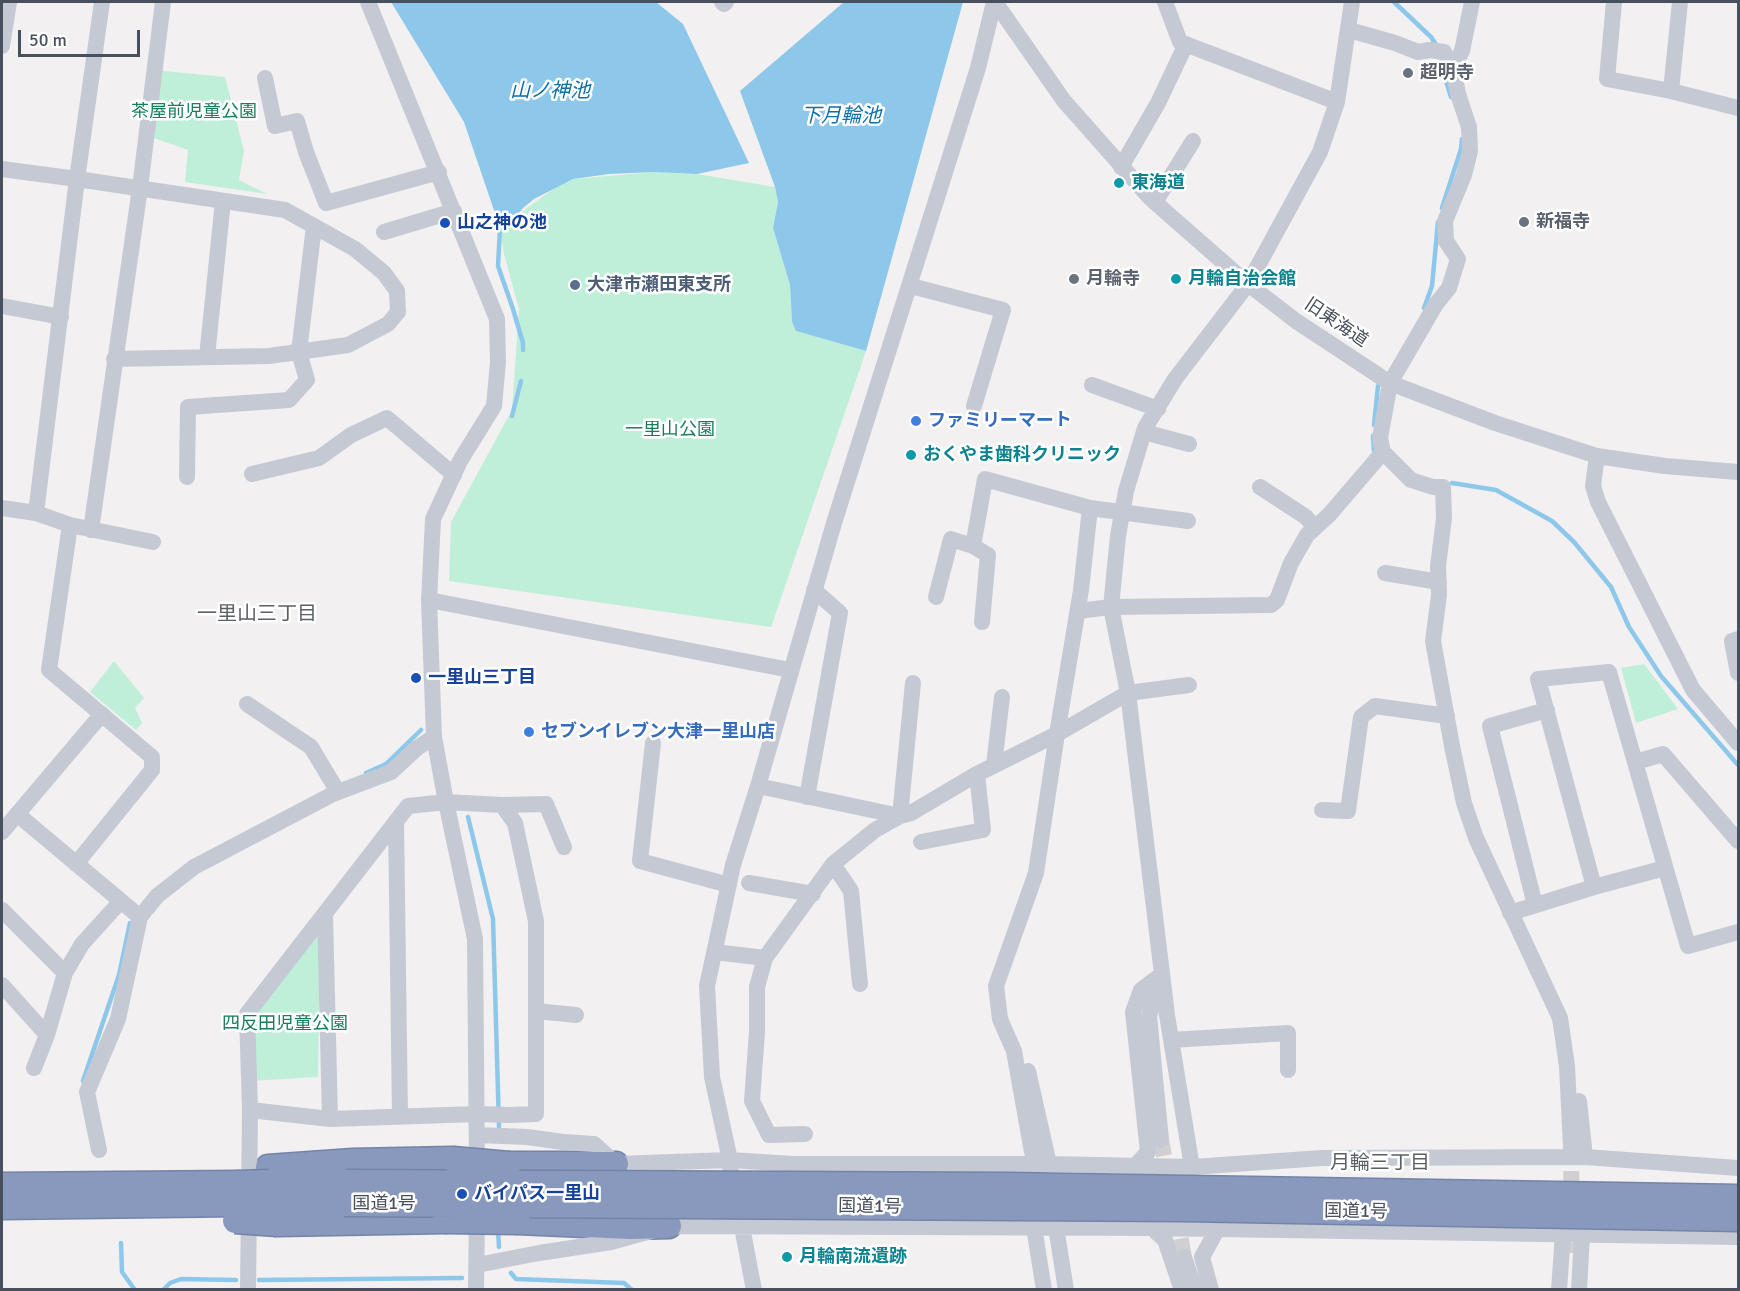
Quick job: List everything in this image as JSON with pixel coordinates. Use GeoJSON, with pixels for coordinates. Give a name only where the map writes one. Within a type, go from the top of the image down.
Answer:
{"type":"FeatureCollection","features":[{"type":"Feature","properties":{"kind":"highway"},"geometry":{"type":"LineString","coordinates":[[2,1207],[70,1206],[158,1220],[237,1194],[271,1194],[352,1161],[453,1159],[509,1164],[616,1164]]}},
{"type":"Feature","properties":{"kind":"highway"},"geometry":{"type":"LineString","coordinates":[[2,1185],[165,1184],[237,1194],[271,1194],[445,1221],[631,1227],[669,1226]]}},
{"type":"Feature","properties":{"kind":"highway","name":"国道1号"},"geometry":{"type":"LineString","coordinates":[[271,1194],[995,1185],[1738,1197]]}},
{"type":"Feature","properties":{"kind":"highway","name":"国道1号"},"geometry":{"type":"LineString","coordinates":[[345,1193],[1183,1209],[1733,1231]]}},
{"type":"Feature","properties":{"kind":"street"},"geometry":{"type":"LineString","coordinates":[[2,46],[9,2]]}},
{"type":"Feature","properties":{"kind":"street"},"geometry":{"type":"LineString","coordinates":[[36,513],[62,317],[77,179],[102,2]]}},
{"type":"Feature","properties":{"kind":"street"},"geometry":{"type":"LineString","coordinates":[[91,530],[140,188],[163,2]]}},
{"type":"Feature","properties":{"kind":"street"},"geometry":{"type":"LineString","coordinates":[[368,2],[439,172],[496,319],[498,362],[494,406],[454,475],[433,519],[429,600],[434,737],[475,939],[482,1114],[478,1135],[476,1290]]}},
{"type":"Feature","properties":{"kind":"street"},"geometry":{"type":"LineString","coordinates":[[1165,2],[1180,42],[1337,102]]}},
{"type":"Feature","properties":{"kind":"street"},"geometry":{"type":"LineString","coordinates":[[1192,1167],[1162,975],[1128,693],[1111,607],[1122,512],[1144,432],[1175,379],[1248,284],[1320,152],[1337,102],[1352,2]]}},
{"type":"Feature","properties":{"kind":"street"},"geometry":{"type":"LineString","coordinates":[[1453,68],[1462,51],[1472,2]]}},
{"type":"Feature","properties":{"kind":"street"},"geometry":{"type":"LineString","coordinates":[[1614,2],[1607,79],[1671,91],[1738,108]]}},
{"type":"Feature","properties":{"kind":"street"},"geometry":{"type":"LineString","coordinates":[[1671,91],[1680,2]]}},
{"type":"Feature","properties":{"kind":"street"},"geometry":{"type":"LineString","coordinates":[[754,1290],[742,1227],[732,1198],[730,1160],[712,1077],[707,986],[729,885],[790,670],[1000,4]]}},
{"type":"Feature","properties":{"kind":"street","name":"旧東海道"},"geometry":{"type":"LineString","coordinates":[[1000,4],[1064,101],[1121,167],[1155,202],[1248,284],[1296,321],[1390,383],[1495,423],[1597,456],[1665,466],[1738,472]]}},
{"type":"Feature","properties":{"kind":"street"},"geometry":{"type":"LineString","coordinates":[[1349,30],[1418,52],[1430,50],[1444,52],[1453,68],[1458,94],[1469,127],[1470,151],[1464,175],[1445,221],[1446,241],[1458,259],[1449,288],[1436,304],[1390,383],[1380,438],[1383,453],[1411,480],[1433,487],[1443,487],[1444,518],[1433,641],[1464,803],[1476,838],[1560,1018],[1564,1051],[1567,1152]]}},
{"type":"Feature","properties":{"kind":"street"},"geometry":{"type":"LineString","coordinates":[[1121,167],[1158,103],[1186,44]]}},
{"type":"Feature","properties":{"kind":"street"},"geometry":{"type":"LineString","coordinates":[[265,78],[274,126],[297,120],[306,152],[326,203],[439,172]]}},
{"type":"Feature","properties":{"kind":"street"},"geometry":{"type":"LineString","coordinates":[[1155,202],[1193,141]]}},
{"type":"Feature","properties":{"kind":"street"},"geometry":{"type":"LineString","coordinates":[[2,170],[285,210],[354,249],[384,273],[397,291],[398,312],[388,324],[348,345],[269,357],[114,359]]}},
{"type":"Feature","properties":{"kind":"street"},"geometry":{"type":"LineString","coordinates":[[207,357],[223,201]]}},
{"type":"Feature","properties":{"kind":"street"},"geometry":{"type":"LineString","coordinates":[[384,232],[454,211]]}},
{"type":"Feature","properties":{"kind":"street"},"geometry":{"type":"LineString","coordinates":[[187,477],[188,407],[289,400],[307,380],[299,352],[314,226]]}},
{"type":"Feature","properties":{"kind":"street"},"geometry":{"type":"LineString","coordinates":[[911,286],[1003,310],[974,406]]}},
{"type":"Feature","properties":{"kind":"street"},"geometry":{"type":"LineString","coordinates":[[2,306],[62,317]]}},
{"type":"Feature","properties":{"kind":"street"},"geometry":{"type":"LineString","coordinates":[[1092,385],[1158,409]]}},
{"type":"Feature","properties":{"kind":"street"},"geometry":{"type":"LineString","coordinates":[[252,474],[319,458],[351,435],[387,418],[454,475]]}},
{"type":"Feature","properties":{"kind":"street"},"geometry":{"type":"LineString","coordinates":[[1144,432],[1189,444]]}},
{"type":"Feature","properties":{"kind":"street"},"geometry":{"type":"LineString","coordinates":[[1311,522],[1329,515],[1383,453]]}},
{"type":"Feature","properties":{"kind":"street"},"geometry":{"type":"LineString","coordinates":[[1597,456],[1593,486],[1598,502],[1694,690],[1738,743]]}},
{"type":"Feature","properties":{"kind":"street"},"geometry":{"type":"LineString","coordinates":[[1078,611],[1111,607],[1271,605],[1280,594],[1291,563],[1307,535],[1311,522],[1349,478]]}},
{"type":"Feature","properties":{"kind":"street"},"geometry":{"type":"LineString","coordinates":[[973,546],[985,479],[1090,507],[1188,521]]}},
{"type":"Feature","properties":{"kind":"street"},"geometry":{"type":"LineString","coordinates":[[1260,487],[1311,522]]}},
{"type":"Feature","properties":{"kind":"street"},"geometry":{"type":"LineString","coordinates":[[1028,1158],[1003,1055],[996,986],[1036,873],[1078,611],[1090,507]]}},
{"type":"Feature","properties":{"kind":"street"},"geometry":{"type":"LineString","coordinates":[[2,508],[36,513],[70,525],[153,542]]}},
{"type":"Feature","properties":{"kind":"street"},"geometry":{"type":"LineString","coordinates":[[70,525],[49,670],[152,757],[152,770],[76,864]]}},
{"type":"Feature","properties":{"kind":"street"},"geometry":{"type":"LineString","coordinates":[[936,597],[951,539],[973,546],[988,555],[982,622]]}},
{"type":"Feature","properties":{"kind":"street"},"geometry":{"type":"LineString","coordinates":[[1385,573],[1439,582]]}},
{"type":"Feature","properties":{"kind":"street"},"geometry":{"type":"LineString","coordinates":[[807,796],[840,613],[814,590]]}},
{"type":"Feature","properties":{"kind":"street"},"geometry":{"type":"LineString","coordinates":[[429,600],[790,670]]}},
{"type":"Feature","properties":{"kind":"street"},"geometry":{"type":"LineString","coordinates":[[1738,639],[1732,641],[1738,673]]}},
{"type":"Feature","properties":{"kind":"street"},"geometry":{"type":"LineString","coordinates":[[1594,887],[1538,679],[1609,672],[1688,946],[1738,932]]}},
{"type":"Feature","properties":{"kind":"street"},"geometry":{"type":"LineString","coordinates":[[900,816],[913,683]]}},
{"type":"Feature","properties":{"kind":"street"},"geometry":{"type":"LineString","coordinates":[[805,1134],[769,1135],[752,1101],[757,1032],[757,987],[765,958],[833,864],[875,830],[900,816],[911,813],[994,765],[1057,734],[1128,693],[1189,685]]}},
{"type":"Feature","properties":{"kind":"street"},"geometry":{"type":"LineString","coordinates":[[994,765],[1002,697]]}},
{"type":"Feature","properties":{"kind":"street"},"geometry":{"type":"LineString","coordinates":[[247,704],[310,747],[338,792]]}},
{"type":"Feature","properties":{"kind":"street"},"geometry":{"type":"LineString","coordinates":[[1322,810],[1348,811],[1361,717],[1375,706],[1447,716]]}},
{"type":"Feature","properties":{"kind":"street"},"geometry":{"type":"LineString","coordinates":[[1535,905],[1490,726],[1547,710]]}},
{"type":"Feature","properties":{"kind":"street"},"geometry":{"type":"LineString","coordinates":[[2,832],[102,714]]}},
{"type":"Feature","properties":{"kind":"street"},"geometry":{"type":"LineString","coordinates":[[99,1150],[87,1092],[118,1019],[140,917],[157,896],[194,867],[338,792],[391,771],[417,748],[434,737]]}},
{"type":"Feature","properties":{"kind":"street"},"geometry":{"type":"LineString","coordinates":[[653,743],[640,861],[729,885]]}},
{"type":"Feature","properties":{"kind":"street"},"geometry":{"type":"LineString","coordinates":[[1636,762],[1663,754],[1738,841]]}},
{"type":"Feature","properties":{"kind":"street"},"geometry":{"type":"LineString","coordinates":[[921,842],[983,830],[977,774]]}},
{"type":"Feature","properties":{"kind":"street"},"geometry":{"type":"LineString","coordinates":[[758,786],[900,816]]}},
{"type":"Feature","properties":{"kind":"street"},"geometry":{"type":"LineString","coordinates":[[254,1290],[247,1290],[250,1110],[248,1014],[408,806],[446,802],[502,805],[546,804],[564,847]]}},
{"type":"Feature","properties":{"kind":"street"},"geometry":{"type":"LineString","coordinates":[[250,1110],[330,1119],[536,1114],[536,921],[515,824],[502,805]]}},
{"type":"Feature","properties":{"kind":"street"},"geometry":{"type":"LineString","coordinates":[[17,814],[140,917]]}},
{"type":"Feature","properties":{"kind":"street"},"geometry":{"type":"LineString","coordinates":[[396,821],[400,1117]]}},
{"type":"Feature","properties":{"kind":"street"},"geometry":{"type":"LineString","coordinates":[[833,864],[851,891],[860,984]]}},
{"type":"Feature","properties":{"kind":"street"},"geometry":{"type":"LineString","coordinates":[[1510,913],[1665,868]]}},
{"type":"Feature","properties":{"kind":"street"},"geometry":{"type":"LineString","coordinates":[[749,884],[813,894]]}},
{"type":"Feature","properties":{"kind":"street"},"geometry":{"type":"LineString","coordinates":[[34,1068],[47,1035],[65,973],[82,944],[121,901]]}},
{"type":"Feature","properties":{"kind":"street"},"geometry":{"type":"LineString","coordinates":[[2,910],[65,973]]}},
{"type":"Feature","properties":{"kind":"street"},"geometry":{"type":"LineString","coordinates":[[325,915],[330,1119]]}},
{"type":"Feature","properties":{"kind":"street"},"geometry":{"type":"LineString","coordinates":[[714,952],[765,958]]}},
{"type":"Feature","properties":{"kind":"street"},"geometry":{"type":"LineString","coordinates":[[1161,1140],[1149,1016],[1162,975]]}},
{"type":"Feature","properties":{"kind":"street"},"geometry":{"type":"LineString","coordinates":[[1135,1166],[1148,1152],[1148,1130],[1133,1012],[1141,990],[1162,975]]}},
{"type":"Feature","properties":{"kind":"street"},"geometry":{"type":"LineString","coordinates":[[2,986],[47,1035]]}},
{"type":"Feature","properties":{"kind":"street"},"geometry":{"type":"LineString","coordinates":[[536,1011],[576,1015]]}},
{"type":"Feature","properties":{"kind":"street"},"geometry":{"type":"LineString","coordinates":[[1000,1019],[1024,1050],[1049,1164]]}},
{"type":"Feature","properties":{"kind":"street"},"geometry":{"type":"LineString","coordinates":[[1171,1040],[1288,1033],[1288,1070]]}},
{"type":"Feature","properties":{"kind":"street"},"geometry":{"type":"LineString","coordinates":[[1564,1051],[1574,1051],[1585,1156]]}},
{"type":"Feature","properties":{"kind":"street"},"geometry":{"type":"LineString","coordinates":[[478,1135],[594,1144],[616,1164],[730,1160],[793,1164],[1028,1158],[1049,1164],[1192,1167],[1322,1158],[1567,1152],[1585,1156],[1735,1167]]}},
{"type":"Feature","properties":{"kind":"street"},"geometry":{"type":"LineString","coordinates":[[477,1265],[611,1242],[669,1226],[1045,1231],[1152,1228],[1582,1235],[1733,1231]]}},
{"type":"Feature","properties":{"kind":"street"},"geometry":{"type":"LineString","coordinates":[[1152,1228],[1165,1240],[1182,1290]]}},
{"type":"Feature","properties":{"kind":"street"},"geometry":{"type":"LineString","coordinates":[[1210,1290],[1202,1257],[1217,1230]]}},
{"type":"Feature","properties":{"kind":"street"},"geometry":{"type":"LineString","coordinates":[[1044,1290],[1045,1231]]}},
{"type":"Feature","properties":{"kind":"street"},"geometry":{"type":"LineString","coordinates":[[1045,1231],[1054,1290]]}},
{"type":"Feature","properties":{"kind":"street"},"geometry":{"type":"LineString","coordinates":[[1045,1231],[1066,1290]]}},
{"type":"Feature","properties":{"kind":"street"},"geometry":{"type":"LineString","coordinates":[[1559,1290],[1563,1234]]}},
{"type":"Feature","properties":{"kind":"street"},"geometry":{"type":"LineString","coordinates":[[1579,1290],[1582,1235]]}},
{"type":"Feature","properties":{"kind":"street"},"geometry":{"type":"LineString","coordinates":[[1569,1290],[1572,1253]]}},
{"type":"Feature","properties":{"kind":"street"},"geometry":{"type":"LineString","coordinates":[[1184,1257],[1195,1290]]}},
{"type":"Feature","properties":{"kind":"green space","name":"茶屋前児童公園"},"geometry":{"type":"Polygon","coordinates":[[[154,70],[225,77],[244,151],[239,180],[267,194],[185,182],[188,150],[154,138],[154,70]]]}},
{"type":"Feature","properties":{"kind":"green space","name":"一里山公園"},"geometry":{"type":"Polygon","coordinates":[[[654,172],[697,174],[775,187],[778,202],[773,228],[790,285],[792,322],[796,331],[866,351],[771,627],[449,581],[451,522],[512,410],[519,309],[504,254],[500,228],[556,187],[573,179],[654,172]]]}},
{"type":"Feature","properties":{"kind":"green space"},"geometry":{"type":"Polygon","coordinates":[[[114,661],[144,698],[135,708],[142,723],[136,730],[90,692],[114,661]]]}},
{"type":"Feature","properties":{"kind":"green space"},"geometry":{"type":"Polygon","coordinates":[[[1644,664],[1678,709],[1636,723],[1621,668],[1644,664]]]}},
{"type":"Feature","properties":{"kind":"green space","name":"四反田児童公園"},"geometry":{"type":"Polygon","coordinates":[[[320,931],[318,1077],[249,1081],[247,1014],[320,931]]]}},
{"type":"Feature","properties":{"kind":"water","name":"山ノ神池"},"geometry":{"type":"Polygon","coordinates":[[[391,2],[656,2],[683,24],[749,163],[697,174],[654,172],[609,174],[573,179],[534,199],[515,219],[500,228],[464,122],[391,2]]]}},
{"type":"Feature","properties":{"kind":"water","name":"下月輪池"},"geometry":{"type":"Polygon","coordinates":[[[844,2],[963,2],[866,351],[796,331],[792,322],[790,285],[773,228],[778,202],[775,187],[740,91],[844,2]]]}},
{"type":"Feature","properties":{"kind":"waterway"},"geometry":{"type":"LineString","coordinates":[[1394,2],[1431,37],[1437,46]]}},
{"type":"Feature","properties":{"kind":"waterway"},"geometry":{"type":"LineString","coordinates":[[1442,68],[1451,97]]}},
{"type":"Feature","properties":{"kind":"waterway"},"geometry":{"type":"LineString","coordinates":[[1442,208],[1461,149],[1462,139]]}},
{"type":"Feature","properties":{"kind":"waterway"},"geometry":{"type":"LineString","coordinates":[[1424,308],[1432,286],[1438,222]]}},
{"type":"Feature","properties":{"kind":"waterway"},"geometry":{"type":"LineString","coordinates":[[500,228],[498,266],[513,309],[523,350]]}},
{"type":"Feature","properties":{"kind":"waterway"},"geometry":{"type":"LineString","coordinates":[[512,416],[521,381]]}},
{"type":"Feature","properties":{"kind":"waterway"},"geometry":{"type":"LineString","coordinates":[[1374,425],[1378,386]]}},
{"type":"Feature","properties":{"kind":"waterway"},"geometry":{"type":"LineString","coordinates":[[1373,436],[1374,451]]}},
{"type":"Feature","properties":{"kind":"waterway"},"geometry":{"type":"LineString","coordinates":[[1452,483],[1496,490],[1552,521],[1574,542],[1611,587],[1629,627],[1661,676],[1738,765]]}},
{"type":"Feature","properties":{"kind":"waterway"},"geometry":{"type":"LineString","coordinates":[[366,773],[386,764],[421,730]]}},
{"type":"Feature","properties":{"kind":"waterway"},"geometry":{"type":"LineString","coordinates":[[468,817],[493,919],[499,1127]]}},
{"type":"Feature","properties":{"kind":"waterway"},"geometry":{"type":"LineString","coordinates":[[83,1081],[119,975],[130,923]]}},
{"type":"Feature","properties":{"kind":"waterway"},"geometry":{"type":"LineString","coordinates":[[498,1230],[499,1247]]}},
{"type":"Feature","properties":{"kind":"waterway"},"geometry":{"type":"LineString","coordinates":[[121,1243],[122,1272],[135,1290]]}},
{"type":"Feature","properties":{"kind":"waterway"},"geometry":{"type":"LineString","coordinates":[[511,1273],[516,1279],[624,1283],[632,1290]]}},
{"type":"Feature","properties":{"kind":"waterway"},"geometry":{"type":"LineString","coordinates":[[259,1280],[462,1278]]}},
{"type":"Feature","properties":{"kind":"waterway"},"geometry":{"type":"LineString","coordinates":[[163,1290],[170,1283],[181,1279],[236,1280]]}},
{"type":"Feature","properties":{"kind":"tunnel"},"geometry":{"type":"LineString","coordinates":[[1161,1140],[1169,1181]]}},
{"type":"Feature","properties":{"kind":"tunnel"},"geometry":{"type":"LineString","coordinates":[[1571,1147],[1572,1253]]}},
{"type":"Feature","properties":{"kind":"tunnel"},"geometry":{"type":"LineString","coordinates":[[1176,1215],[1184,1257]]}},
{"type":"Feature","properties":{"kind":"place","name":"超明寺"},"geometry":{"type":"Point","coordinates":[1408,73]}},
{"type":"Feature","properties":{"kind":"place","name":"東海道"},"geometry":{"type":"Point","coordinates":[1119,183]}},
{"type":"Feature","properties":{"kind":"place","name":"新福寺"},"geometry":{"type":"Point","coordinates":[1524,222]}},
{"type":"Feature","properties":{"kind":"place","name":"山之神の池"},"geometry":{"type":"Point","coordinates":[445,223]}},
{"type":"Feature","properties":{"kind":"place","name":"月輪寺"},"geometry":{"type":"Point","coordinates":[1074,279]}},
{"type":"Feature","properties":{"kind":"place","name":"月輪自治会館"},"geometry":{"type":"Point","coordinates":[1176,279]}},
{"type":"Feature","properties":{"kind":"place","name":"大津市瀬田東支所"},"geometry":{"type":"Point","coordinates":[575,285]}},
{"type":"Feature","properties":{"kind":"place","name":"ファミリーマート"},"geometry":{"type":"Point","coordinates":[916,421]}},
{"type":"Feature","properties":{"kind":"place","name":"おくやま歯科クリニック"},"geometry":{"type":"Point","coordinates":[911,455]}},
{"type":"Feature","properties":{"kind":"place","name":"一里山三丁目"},"geometry":{"type":"Point","coordinates":[416,678]}},
{"type":"Feature","properties":{"kind":"place","name":"セブンイレブン大津一里山店"},"geometry":{"type":"Point","coordinates":[529,732]}},
{"type":"Feature","properties":{"kind":"place","name":"バイパス一里山"},"geometry":{"type":"Point","coordinates":[462,1194]}},
{"type":"Feature","properties":{"kind":"place","name":"月輪南流遺跡"},"geometry":{"type":"Point","coordinates":[787,1257]}},
{"type":"Feature","properties":{"kind":"district","name":"一里山三丁目"},"geometry":{"type":"Point","coordinates":[257,615]}},
{"type":"Feature","properties":{"kind":"district","name":"月輪三丁目"},"geometry":{"type":"Point","coordinates":[1380,1164]}}]}
